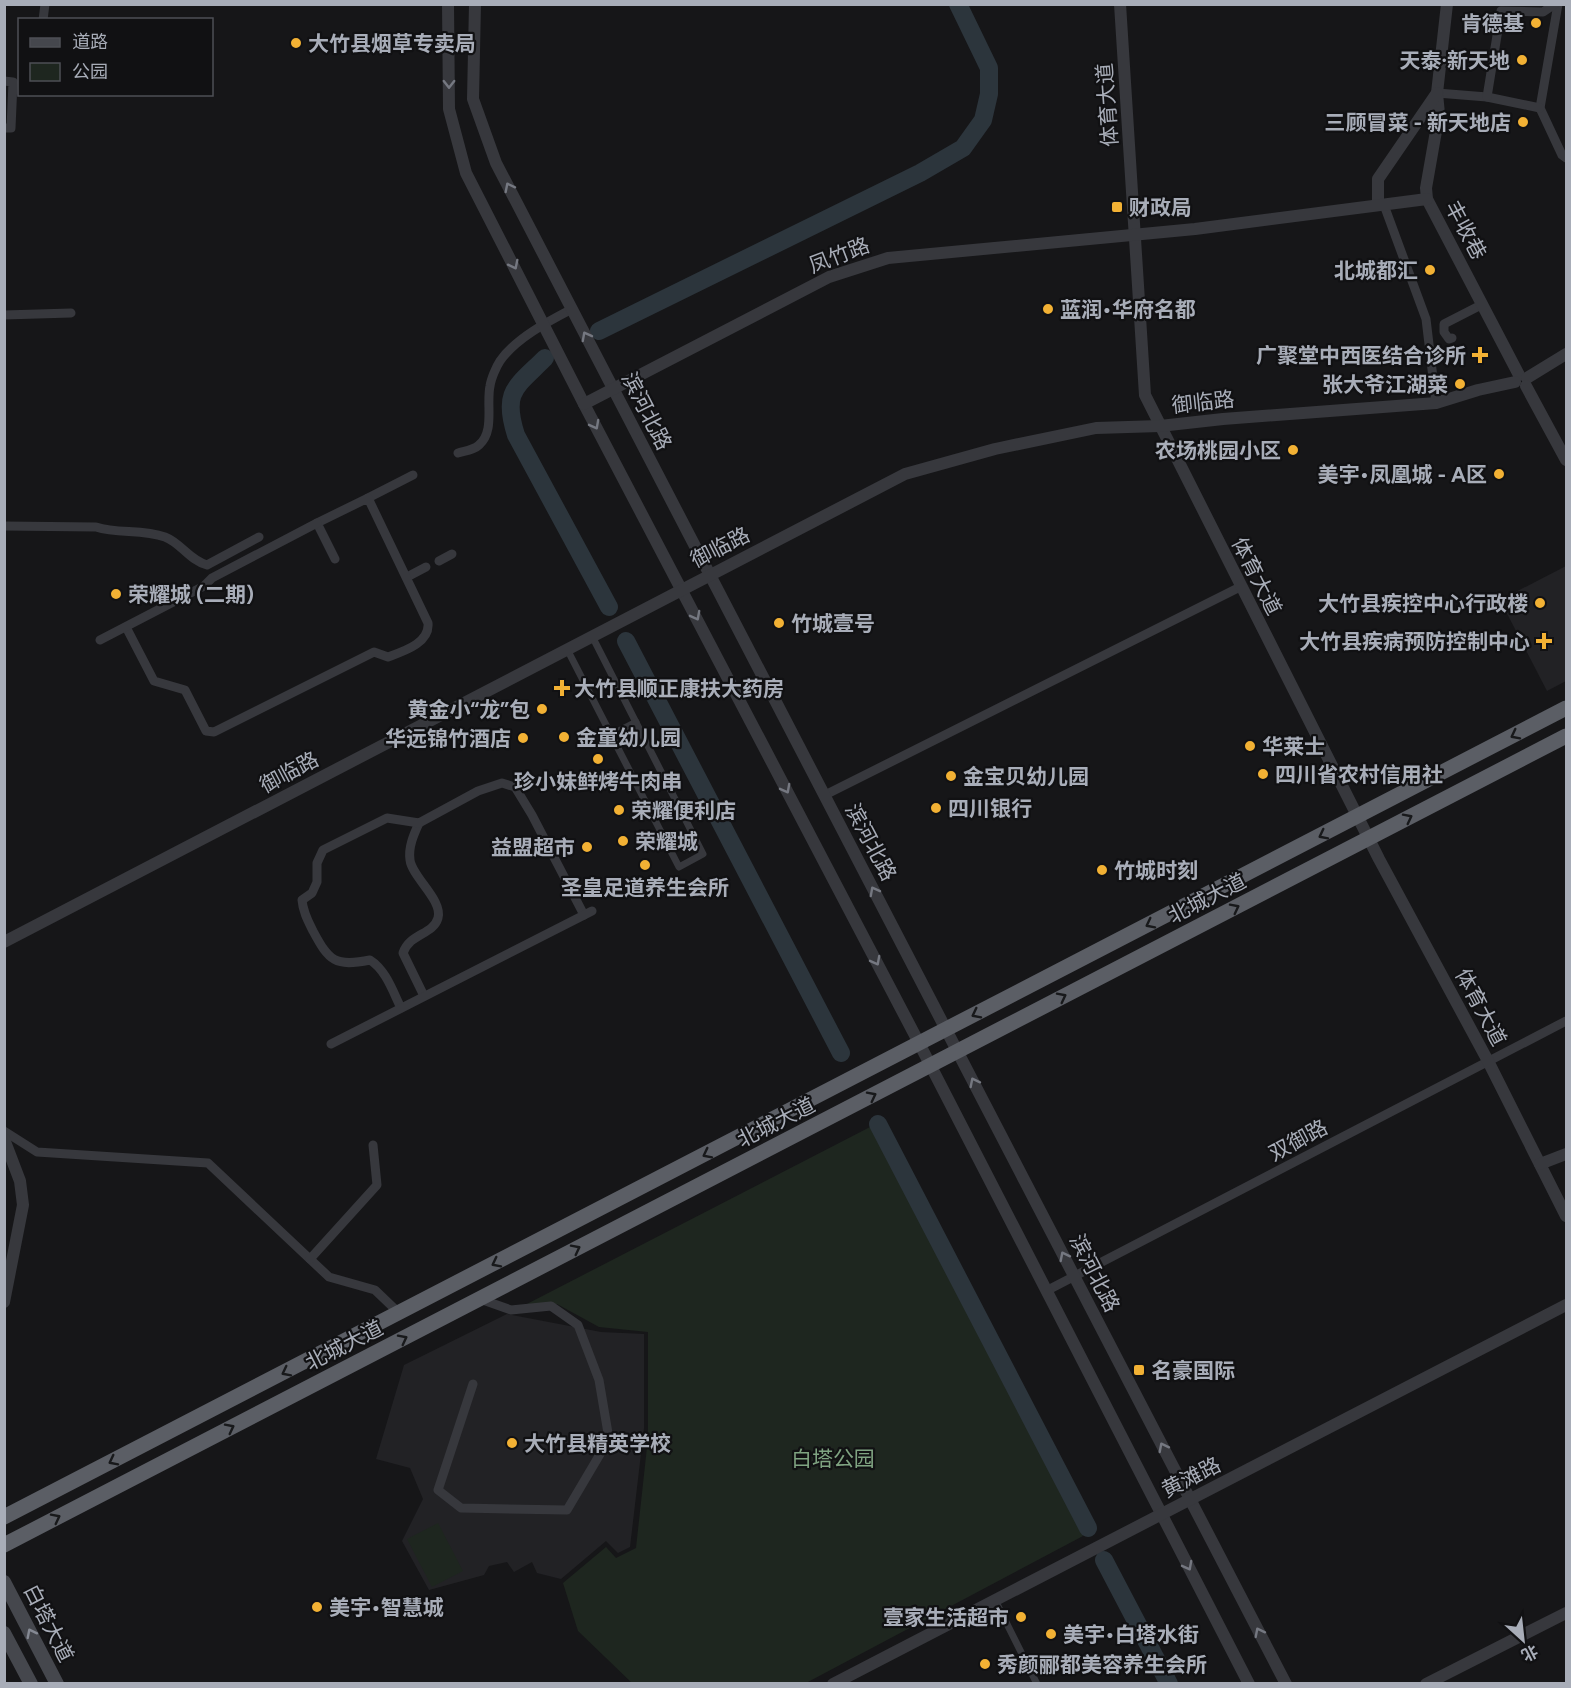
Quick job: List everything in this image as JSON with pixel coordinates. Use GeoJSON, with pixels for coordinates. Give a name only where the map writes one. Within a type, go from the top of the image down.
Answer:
{"type":"FeatureCollection","features":[{"type":"Feature","properties":{"kind":"highway","name":"北城大道"},"geometry":{"type":"LineString","coordinates":[[4,1517],[1566,708]]}},
{"type":"Feature","properties":{"kind":"highway","name":"北城大道"},"geometry":{"type":"LineString","coordinates":[[4,1545],[1566,736]]}},
{"type":"Feature","properties":{"kind":"main road","name":"白塔大道"},"geometry":{"type":"LineString","coordinates":[[4,1582],[57,1683]]}},
{"type":"Feature","properties":{"kind":"main road","name":"白塔大道"},"geometry":{"type":"LineString","coordinates":[[4,1633],[31,1683]]}},
{"type":"Feature","properties":{"kind":"street"},"geometry":{"type":"LineString","coordinates":[[448,4],[449,109],[466,173],[1249,1683]]}},
{"type":"Feature","properties":{"kind":"street","name":"滨河北路"},"geometry":{"type":"LineString","coordinates":[[475,4],[473,99],[496,163],[1286,1683]]}},
{"type":"Feature","properties":{"kind":"street","name":"体育大道"},"geometry":{"type":"LineString","coordinates":[[1120,4],[1145,395],[1368,838],[1488,1061],[1566,1216]]}},
{"type":"Feature","properties":{"kind":"street","name":"丰收巷"},"geometry":{"type":"LineString","coordinates":[[1447,4],[1437,93],[1439,114],[1425,188],[1427,199],[1566,460]]}},
{"type":"Feature","properties":{"kind":"street"},"geometry":{"type":"LineString","coordinates":[[1487,97],[1501,11],[1543,12],[1557,4]]}},
{"type":"Feature","properties":{"kind":"street"},"geometry":{"type":"LineString","coordinates":[[1557,4],[1540,108],[1562,155],[1566,158]]}},
{"type":"Feature","properties":{"kind":"street"},"geometry":{"type":"LineString","coordinates":[[4,81],[13,82],[11,128],[4,128]]}},
{"type":"Feature","properties":{"kind":"street"},"geometry":{"type":"LineString","coordinates":[[1437,93],[1487,97],[1540,108]]}},
{"type":"Feature","properties":{"kind":"street","name":"丰收巷"},"geometry":{"type":"LineString","coordinates":[[1381,205],[1378,180],[1437,93]]}},
{"type":"Feature","properties":{"kind":"street","name":"凤竹路"},"geometry":{"type":"LineString","coordinates":[[584,404],[829,277],[888,258],[1195,230],[1427,199]]}},
{"type":"Feature","properties":{"kind":"street"},"geometry":{"type":"LineString","coordinates":[[1381,205],[1426,319],[1436,403]]}},
{"type":"Feature","properties":{"kind":"street"},"geometry":{"type":"LineString","coordinates":[[1426,319],[1444,324],[1483,304]]}},
{"type":"Feature","properties":{"kind":"street"},"geometry":{"type":"LineString","coordinates":[[458,453],[480,444],[485,437],[489,427],[490,386],[499,362],[509,351],[545,326],[573,311]]}},
{"type":"Feature","properties":{"kind":"street"},"geometry":{"type":"LineString","coordinates":[[4,315],[71,313]]}},
{"type":"Feature","properties":{"kind":"street"},"geometry":{"type":"LineString","coordinates":[[1444,324],[1444,332],[1449,339],[1452,339]]}},
{"type":"Feature","properties":{"kind":"street","name":"御临路"},"geometry":{"type":"LineString","coordinates":[[4,942],[905,474],[995,448],[1096,428],[1160,426],[1223,418],[1436,403],[1522,380],[1566,354]]}},
{"type":"Feature","properties":{"kind":"street"},"geometry":{"type":"LineString","coordinates":[[100,639],[204,586],[212,578],[413,475]]}},
{"type":"Feature","properties":{"kind":"street"},"geometry":{"type":"LineString","coordinates":[[126,627],[154,681],[185,690],[206,731],[214,732],[374,652],[388,657],[420,641],[426,637],[429,630],[428,623],[368,498]]}},
{"type":"Feature","properties":{"kind":"street"},"geometry":{"type":"LineString","coordinates":[[317,523],[335,559]]}},
{"type":"Feature","properties":{"kind":"street"},"geometry":{"type":"LineString","coordinates":[[4,526],[96,527],[110,531],[149,532],[170,539],[189,556],[207,565],[259,537]]}},
{"type":"Feature","properties":{"kind":"street"},"geometry":{"type":"LineString","coordinates":[[439,561],[452,554]]}},
{"type":"Feature","properties":{"kind":"street"},"geometry":{"type":"LineString","coordinates":[[407,577],[426,567]]}},
{"type":"Feature","properties":{"kind":"street"},"geometry":{"type":"LineString","coordinates":[[825,795],[1240,587]]}},
{"type":"Feature","properties":{"kind":"street"},"geometry":{"type":"LineString","coordinates":[[567,649],[679,867],[687,863],[703,854],[593,635]]}},
{"type":"Feature","properties":{"kind":"street"},"geometry":{"type":"LineString","coordinates":[[611,735],[636,722]]}},
{"type":"Feature","properties":{"kind":"street"},"geometry":{"type":"LineString","coordinates":[[331,1044],[588,913],[515,787],[502,783],[478,791],[418,823],[387,818],[323,850],[317,863],[317,882],[312,893],[302,900],[302,910],[328,957],[339,962],[355,963],[370,960],[375,963],[385,976],[401,1008]]}},
{"type":"Feature","properties":{"kind":"street"},"geometry":{"type":"LineString","coordinates":[[418,823],[412,840],[410,860],[436,905],[438,916],[432,927],[407,943],[403,953],[424,996]]}},
{"type":"Feature","properties":{"kind":"street","name":"双御路"},"geometry":{"type":"LineString","coordinates":[[1046,1291],[1566,1021]]}},
{"type":"Feature","properties":{"kind":"street"},"geometry":{"type":"LineString","coordinates":[[4,1131],[37,1152],[208,1163],[329,1277],[375,1290],[399,1313]]}},
{"type":"Feature","properties":{"kind":"street"},"geometry":{"type":"LineString","coordinates":[[4,1139],[20,1181],[23,1205],[4,1302]]}},
{"type":"Feature","properties":{"kind":"street"},"geometry":{"type":"LineString","coordinates":[[310,1259],[377,1185],[373,1145]]}},
{"type":"Feature","properties":{"kind":"street"},"geometry":{"type":"LineString","coordinates":[[1540,1164],[1566,1154]]}},
{"type":"Feature","properties":{"kind":"street"},"geometry":{"type":"LineString","coordinates":[[473,1384],[438,1490],[461,1508],[567,1510],[609,1438],[599,1380],[579,1325],[551,1306],[511,1310],[480,1299]]}},
{"type":"Feature","properties":{"kind":"street","name":"黄滩路"},"geometry":{"type":"LineString","coordinates":[[833,1683],[1566,1305]]}},
{"type":"Feature","properties":{"kind":"street"},"geometry":{"type":"LineString","coordinates":[[994,1600],[1037,1683]]}},
{"type":"Feature","properties":{"kind":"street"},"geometry":{"type":"LineString","coordinates":[[1426,1683],[1566,1613]]}},
{"type":"Feature","properties":{"kind":"shaded area","name":"大竹县疾病预防控制中心"},"geometry":{"type":"Polygon","coordinates":[[[1566,566],[1566,681],[1547,691],[1500,600],[1566,566]]]}},
{"type":"Feature","properties":{"kind":"shaded area","name":"大竹县精英学校"},"geometry":{"type":"Polygon","coordinates":[[[507,1314],[601,1332],[644,1334],[644,1428],[630,1547],[618,1553],[606,1541],[561,1579],[537,1573],[532,1562],[514,1572],[507,1562],[489,1566],[484,1575],[429,1590],[402,1541],[423,1499],[410,1468],[376,1459],[404,1365],[507,1314]]]}},
{"type":"Feature","properties":{"kind":"green space","name":"白塔公园"},"geometry":{"type":"Polygon","coordinates":[[[872,1126],[1083,1536],[806,1683],[632,1683],[578,1631],[563,1583],[606,1547],[616,1558],[636,1548],[648,1438],[648,1332],[599,1327],[557,1304],[523,1306],[872,1126]]]}},
{"type":"Feature","properties":{"kind":"green space"},"geometry":{"type":"Polygon","coordinates":[[[438,1523],[463,1571],[432,1587],[407,1539],[438,1523]]]}},
{"type":"Feature","properties":{"kind":"waterway"},"geometry":{"type":"LineString","coordinates":[[599,331],[920,173],[963,148],[983,120],[989,94],[989,68],[958,4]]}},
{"type":"Feature","properties":{"kind":"waterway"},"geometry":{"type":"LineString","coordinates":[[545,358],[514,391],[511,399],[512,420],[516,435],[609,607]]}},
{"type":"Feature","properties":{"kind":"waterway"},"geometry":{"type":"LineString","coordinates":[[626,641],[841,1053]]}},
{"type":"Feature","properties":{"kind":"waterway"},"geometry":{"type":"LineString","coordinates":[[878,1124],[1088,1528]]}},
{"type":"Feature","properties":{"kind":"waterway"},"geometry":{"type":"LineString","coordinates":[[1104,1560],[1169,1684]]}},
{"type":"Feature","properties":{"kind":"place","name":"肯德基"},"geometry":{"type":"Point","coordinates":[1536,23]}},
{"type":"Feature","properties":{"kind":"place","name":"大竹县烟草专卖局"},"geometry":{"type":"Point","coordinates":[296,43]}},
{"type":"Feature","properties":{"kind":"place","name":"天泰·新天地"},"geometry":{"type":"Point","coordinates":[1522,60]}},
{"type":"Feature","properties":{"kind":"place","name":"三顾冒菜 - 新天地店"},"geometry":{"type":"Point","coordinates":[1523,122]}},
{"type":"Feature","properties":{"kind":"place","name":"财政局"},"geometry":{"type":"Point","coordinates":[1117,207]}},
{"type":"Feature","properties":{"kind":"place","name":"北城都汇"},"geometry":{"type":"Point","coordinates":[1430,270]}},
{"type":"Feature","properties":{"kind":"place","name":"蓝润•华府名都"},"geometry":{"type":"Point","coordinates":[1048,309]}},
{"type":"Feature","properties":{"kind":"place","name":"广聚堂中西医结合诊所"},"geometry":{"type":"Point","coordinates":[1480,355]}},
{"type":"Feature","properties":{"kind":"place","name":"张大爷江湖菜"},"geometry":{"type":"Point","coordinates":[1460,384]}},
{"type":"Feature","properties":{"kind":"place","name":"农场桃园小区"},"geometry":{"type":"Point","coordinates":[1293,450]}},
{"type":"Feature","properties":{"kind":"place","name":"美宇•凤凰城 - A区"},"geometry":{"type":"Point","coordinates":[1499,474]}},
{"type":"Feature","properties":{"kind":"place","name":"荣耀城 (二期)"},"geometry":{"type":"Point","coordinates":[116,594]}},
{"type":"Feature","properties":{"kind":"place","name":"大竹县疾控中心行政楼"},"geometry":{"type":"Point","coordinates":[1540,603]}},
{"type":"Feature","properties":{"kind":"place","name":"竹城壹号"},"geometry":{"type":"Point","coordinates":[779,623]}},
{"type":"Feature","properties":{"kind":"place","name":"大竹县疾病预防控制中心"},"geometry":{"type":"Point","coordinates":[1544,641]}},
{"type":"Feature","properties":{"kind":"place","name":"大竹县顺正康扶大药房"},"geometry":{"type":"Point","coordinates":[562,688]}},
{"type":"Feature","properties":{"kind":"place","name":"黄金小“龙”包"},"geometry":{"type":"Point","coordinates":[542,709]}},
{"type":"Feature","properties":{"kind":"place","name":"金童幼儿园"},"geometry":{"type":"Point","coordinates":[564,737]}},
{"type":"Feature","properties":{"kind":"place","name":"华远锦竹酒店"},"geometry":{"type":"Point","coordinates":[523,738]}},
{"type":"Feature","properties":{"kind":"place","name":"华莱士"},"geometry":{"type":"Point","coordinates":[1250,746]}},
{"type":"Feature","properties":{"kind":"place","name":"珍小妹鲜烤牛肉串"},"geometry":{"type":"Point","coordinates":[598,759]}},
{"type":"Feature","properties":{"kind":"place","name":"四川省农村信用社"},"geometry":{"type":"Point","coordinates":[1263,774]}},
{"type":"Feature","properties":{"kind":"place","name":"金宝贝幼儿园"},"geometry":{"type":"Point","coordinates":[951,776]}},
{"type":"Feature","properties":{"kind":"place","name":"四川银行"},"geometry":{"type":"Point","coordinates":[936,808]}},
{"type":"Feature","properties":{"kind":"place","name":"荣耀便利店"},"geometry":{"type":"Point","coordinates":[619,810]}},
{"type":"Feature","properties":{"kind":"place","name":"荣耀城"},"geometry":{"type":"Point","coordinates":[623,841]}},
{"type":"Feature","properties":{"kind":"place","name":"益盟超市"},"geometry":{"type":"Point","coordinates":[587,847]}},
{"type":"Feature","properties":{"kind":"place","name":"圣皇足道养生会所"},"geometry":{"type":"Point","coordinates":[645,865]}},
{"type":"Feature","properties":{"kind":"place","name":"竹城时刻"},"geometry":{"type":"Point","coordinates":[1102,870]}},
{"type":"Feature","properties":{"kind":"place","name":"名豪国际"},"geometry":{"type":"Point","coordinates":[1139,1370]}},
{"type":"Feature","properties":{"kind":"place","name":"大竹县精英学校"},"geometry":{"type":"Point","coordinates":[512,1443]}},
{"type":"Feature","properties":{"kind":"place","name":"美宇•智慧城"},"geometry":{"type":"Point","coordinates":[317,1607]}},
{"type":"Feature","properties":{"kind":"place","name":"壹家生活超市"},"geometry":{"type":"Point","coordinates":[1021,1617]}},
{"type":"Feature","properties":{"kind":"place","name":"美宇•白塔水街"},"geometry":{"type":"Point","coordinates":[1051,1634]}},
{"type":"Feature","properties":{"kind":"place","name":"秀颜郦都美容养生会所"},"geometry":{"type":"Point","coordinates":[985,1664]}}]}
